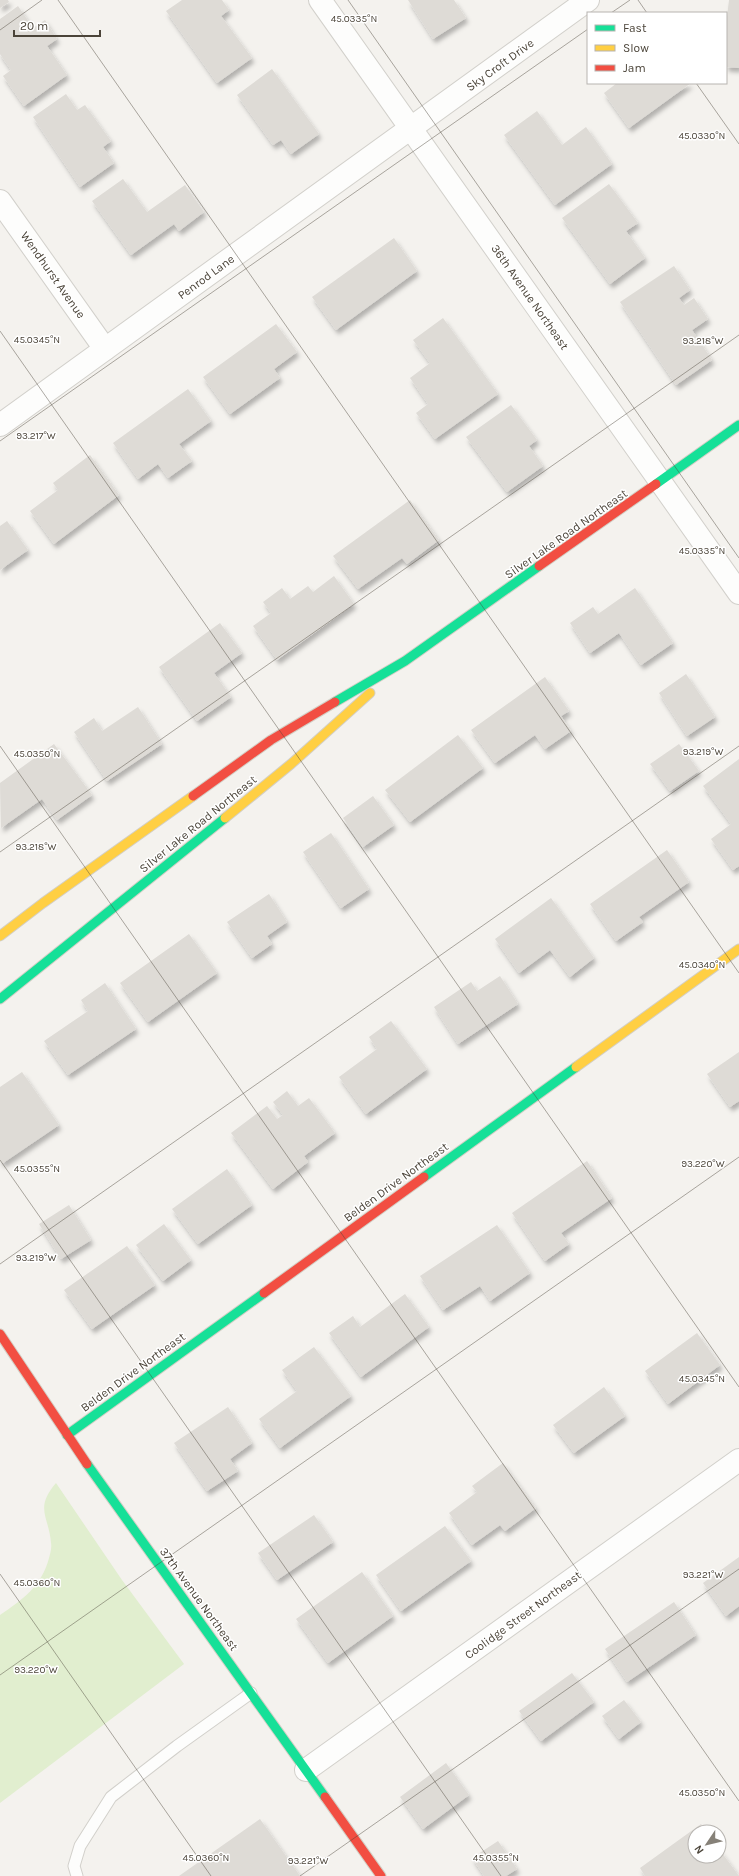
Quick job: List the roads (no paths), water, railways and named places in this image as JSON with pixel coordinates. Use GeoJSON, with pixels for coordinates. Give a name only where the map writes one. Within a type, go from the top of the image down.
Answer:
{"type":"FeatureCollection","features":[{"type":"Feature","properties":{"kind":"street","name":"36th Avenue Northeast"},"geometry":{"type":"LineString","coordinates":[[320,0],[739,593]]}},
{"type":"Feature","properties":{"kind":"street","name":"Sky Croft Drive"},"geometry":{"type":"LineString","coordinates":[[411,129],[588,0]]}},
{"type":"Feature","properties":{"kind":"street","name":"Penrod Lane"},"geometry":{"type":"LineString","coordinates":[[0,425],[411,129]]}},
{"type":"Feature","properties":{"kind":"street","name":"Wendhurst Avenue"},"geometry":{"type":"LineString","coordinates":[[0,201],[105,349]]}},
{"type":"Feature","properties":{"kind":"street","name":"Silver Lake Road Northeast"},"geometry":{"type":"LineString","coordinates":[[0,936],[43,903],[271,740],[405,661],[739,425]]}},
{"type":"Feature","properties":{"kind":"street","name":"Silver Lake Road Northeast"},"geometry":{"type":"LineString","coordinates":[[0,998],[291,764],[405,661]]}},
{"type":"Feature","properties":{"kind":"street","name":"Belden Drive Northeast"},"geometry":{"type":"LineString","coordinates":[[67,1435],[739,949]]}},
{"type":"Feature","properties":{"kind":"street","name":"37th Avenue Northeast"},"geometry":{"type":"LineString","coordinates":[[0,1334],[67,1435],[381,1876]]}},
{"type":"Feature","properties":{"kind":"street","name":"Coolidge Street Northeast"},"geometry":{"type":"LineString","coordinates":[[306,1770],[739,1460]]}},
{"type":"Feature","properties":{"kind":"lane"},"geometry":{"type":"LineString","coordinates":[[77,1876],[74,1866],[80,1846],[111,1797],[177,1746],[252,1693]]}}]}
